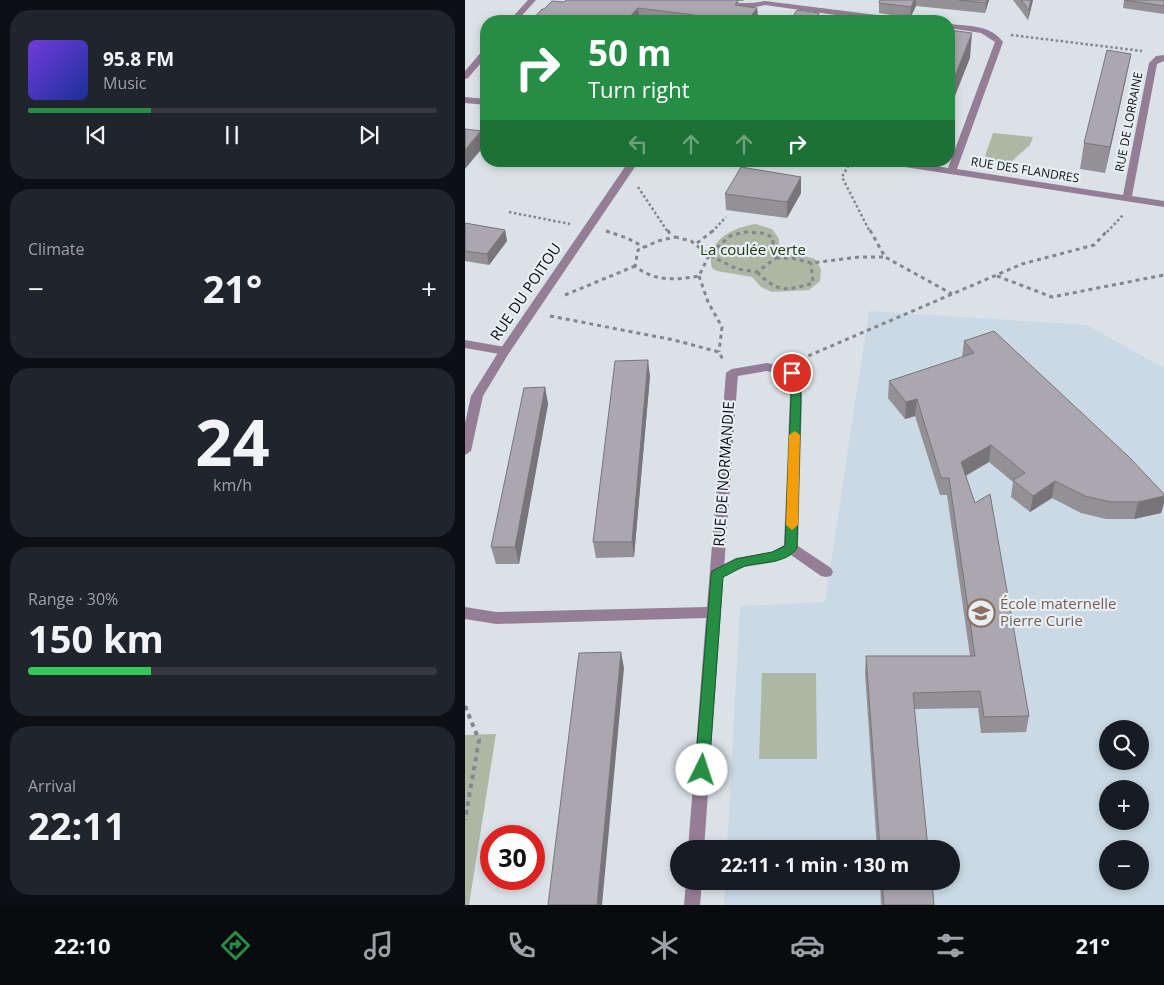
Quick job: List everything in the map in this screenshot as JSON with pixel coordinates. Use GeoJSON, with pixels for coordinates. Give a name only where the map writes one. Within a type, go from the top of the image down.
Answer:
{"type":"FeatureCollection","features":[{"type":"Feature","properties":{"kind":"street"},"geometry":{"type":"LineString","coordinates":[[518,15],[532,0]]}},
{"type":"Feature","properties":{"kind":"street"},"geometry":{"type":"LineString","coordinates":[[695,0],[752,6],[765,3],[835,15]]}},
{"type":"Feature","properties":{"kind":"street"},"geometry":{"type":"LineString","coordinates":[[955,27],[983,31],[996,36],[999,42],[955,161]]}},
{"type":"Feature","properties":{"kind":"street","name":"RUE DE LORRAINE"},"geometry":{"type":"LineString","coordinates":[[1127,198],[1153,63],[1161,58]]}},
{"type":"Feature","properties":{"kind":"street"},"geometry":{"type":"LineString","coordinates":[[465,76],[480,60]]}},
{"type":"Feature","properties":{"kind":"street"},"geometry":{"type":"LineString","coordinates":[[465,100],[480,101]]}},
{"type":"Feature","properties":{"kind":"street","name":"RUE DU POITOU"},"geometry":{"type":"LineString","coordinates":[[465,451],[467,429],[477,396],[505,351],[536,309],[630,167]]}},
{"type":"Feature","properties":{"kind":"street","name":"RUE DES FLANDRES"},"geometry":{"type":"LineString","coordinates":[[920,167],[1164,204]]}},
{"type":"Feature","properties":{"kind":"street"},"geometry":{"type":"LineString","coordinates":[[951,172],[953,167]]}},
{"type":"Feature","properties":{"kind":"street"},"geometry":{"type":"LineString","coordinates":[[465,344],[505,351]]}},
{"type":"Feature","properties":{"kind":"street"},"geometry":{"type":"LineString","coordinates":[[732,373],[767,367],[792,373],[796,395],[791,548]]}},
{"type":"Feature","properties":{"kind":"street","name":"RUE DE NORMANDIE"},"geometry":{"type":"LineString","coordinates":[[697,840],[732,373]]}},
{"type":"Feature","properties":{"kind":"street"},"geometry":{"type":"LineString","coordinates":[[791,548],[826,572]]}},
{"type":"Feature","properties":{"kind":"street"},"geometry":{"type":"LineString","coordinates":[[717,575],[741,562],[775,557],[791,548]]}},
{"type":"Feature","properties":{"kind":"street"},"geometry":{"type":"LineString","coordinates":[[465,613],[496,618],[713,612]]}},
{"type":"Feature","properties":{"kind":"street"},"geometry":{"type":"LineString","coordinates":[[692,905],[693,890]]}},
{"type":"Feature","properties":{"kind":"path"},"geometry":{"type":"LineString","coordinates":[[996,36],[1009,35],[1151,52],[1161,58]]}},
{"type":"Feature","properties":{"kind":"path"},"geometry":{"type":"LineString","coordinates":[[741,167],[741,170],[749,172]]}},
{"type":"Feature","properties":{"kind":"path"},"geometry":{"type":"LineString","coordinates":[[848,167],[842,177],[885,257]]}},
{"type":"Feature","properties":{"kind":"path"},"geometry":{"type":"LineString","coordinates":[[627,172],[664,223],[671,238]]}},
{"type":"Feature","properties":{"kind":"path"},"geometry":{"type":"LineString","coordinates":[[778,370],[1022,264],[1094,245],[1128,210],[1127,198]]}},
{"type":"Feature","properties":{"kind":"path"},"geometry":{"type":"LineString","coordinates":[[509,212],[570,224]]}},
{"type":"Feature","properties":{"kind":"path"},"geometry":{"type":"LineString","coordinates":[[697,243],[717,228],[726,217]]}},
{"type":"Feature","properties":{"kind":"path"},"geometry":{"type":"LineString","coordinates":[[591,226],[627,238],[644,247]]}},
{"type":"Feature","properties":{"kind":"path"},"geometry":{"type":"LineString","coordinates":[[732,373],[719,352],[722,327],[708,302],[699,276],[709,255],[724,239],[739,232],[755,230],[772,237],[775,258]]}},
{"type":"Feature","properties":{"kind":"path"},"geometry":{"type":"LineString","coordinates":[[635,266],[638,250],[661,239],[681,236],[697,243],[709,255],[737,269],[757,272],[771,286],[793,289],[813,283],[811,263]]}},
{"type":"Feature","properties":{"kind":"path"},"geometry":{"type":"LineString","coordinates":[[757,272],[775,258],[792,258],[811,263],[859,257],[885,257],[952,294]]}},
{"type":"Feature","properties":{"kind":"path"},"geometry":{"type":"LineString","coordinates":[[536,309],[635,266]]}},
{"type":"Feature","properties":{"kind":"path"},"geometry":{"type":"LineString","coordinates":[[635,266],[641,272],[675,281],[699,276]]}},
{"type":"Feature","properties":{"kind":"path"},"geometry":{"type":"LineString","coordinates":[[997,276],[1052,297],[1164,275]]}},
{"type":"Feature","properties":{"kind":"path"},"geometry":{"type":"LineString","coordinates":[[536,309],[719,352]]}},
{"type":"Feature","properties":{"kind":"path"},"geometry":{"type":"LineString","coordinates":[[465,706],[479,740],[465,820]]}},
{"type":"Feature","properties":{"kind":"shaded area"},"geometry":{"type":"Polygon","coordinates":[[[869,311],[1087,325],[1164,368],[1164,905],[724,905],[725,890],[960,890],[960,840],[727,840],[740,606],[825,602],[869,311]]]}},
{"type":"Feature","properties":{"kind":"green space"},"geometry":{"type":"Polygon","coordinates":[[[993,133],[1033,137],[1030,145],[1010,163],[984,159],[993,133]]]}},
{"type":"Feature","properties":{"kind":"green space","name":"La coulée verte"},"geometry":{"type":"Polygon","coordinates":[[[756,224],[772,229],[779,239],[779,255],[801,255],[815,259],[821,269],[820,281],[809,290],[772,292],[761,287],[752,277],[717,271],[712,268],[711,258],[713,250],[723,237],[739,228],[756,224]]]}},
{"type":"Feature","properties":{"kind":"green space"},"geometry":{"type":"Polygon","coordinates":[[[762,673],[816,673],[817,759],[759,759],[762,673]]]}},
{"type":"Feature","properties":{"kind":"green space"},"geometry":{"type":"Polygon","coordinates":[[[496,734],[482,825],[480,825],[469,905],[465,905],[465,735],[496,734]]]}},
{"type":"Feature","properties":{"kind":"building"},"geometry":{"type":"Polygon","coordinates":[[[566,0],[738,0],[735,5],[757,8],[752,15],[693,15],[638,8],[632,15],[536,15],[552,1],[564,2],[566,0]]]}},
{"type":"Feature","properties":{"kind":"building"},"geometry":{"type":"Polygon","coordinates":[[[880,0],[914,0],[911,7],[879,3],[880,0]]]}},
{"type":"Feature","properties":{"kind":"building"},"geometry":{"type":"Polygon","coordinates":[[[959,0],[987,0],[986,3],[959,0]]]}},
{"type":"Feature","properties":{"kind":"building"},"geometry":{"type":"Polygon","coordinates":[[[1021,0],[1031,0],[1029,10],[1021,0]]]}},
{"type":"Feature","properties":{"kind":"building"},"geometry":{"type":"Polygon","coordinates":[[[1124,0],[1164,0],[1164,6],[1124,0]]]}},
{"type":"Feature","properties":{"kind":"building"},"geometry":{"type":"Polygon","coordinates":[[[797,10],[819,13],[818,15],[794,15],[797,10]]]}},
{"type":"Feature","properties":{"kind":"building"},"geometry":{"type":"Polygon","coordinates":[[[955,31],[972,33],[955,76],[955,31]]]}},
{"type":"Feature","properties":{"kind":"building"},"geometry":{"type":"Polygon","coordinates":[[[1107,50],[1131,54],[1110,147],[1084,143],[1107,50]]]}},
{"type":"Feature","properties":{"kind":"building"},"geometry":{"type":"Polygon","coordinates":[[[465,129],[480,131],[480,132],[465,150],[465,129]]]}},
{"type":"Feature","properties":{"kind":"building"},"geometry":{"type":"Polygon","coordinates":[[[741,167],[801,177],[787,202],[725,194],[741,167]]]}},
{"type":"Feature","properties":{"kind":"building"},"geometry":{"type":"Polygon","coordinates":[[[465,223],[505,230],[487,254],[465,251],[465,223]]]}},
{"type":"Feature","properties":{"kind":"building"},"geometry":{"type":"Polygon","coordinates":[[[994,331],[1129,457],[1164,496],[1138,502],[1111,502],[1085,496],[1055,481],[1033,496],[1013,480],[1025,473],[991,445],[961,462],[975,503],[990,494],[1029,716],[984,717],[980,691],[913,693],[927,840],[879,840],[866,656],[975,656],[949,478],[941,478],[917,399],[906,402],[889,381],[974,353],[964,341],[994,331]]]}},
{"type":"Feature","properties":{"kind":"building"},"geometry":{"type":"Polygon","coordinates":[[[648,360],[632,542],[593,542],[615,361],[648,360]]]}},
{"type":"Feature","properties":{"kind":"building"},"geometry":{"type":"Polygon","coordinates":[[[545,387],[515,547],[491,547],[524,388],[545,387]]]}},
{"type":"Feature","properties":{"kind":"building"},"geometry":{"type":"Polygon","coordinates":[[[621,652],[597,905],[548,905],[579,653],[621,652]]]}},
{"type":"Feature","properties":{"kind":"building"},"geometry":{"type":"Polygon","coordinates":[[[883,890],[933,890],[934,905],[884,905],[883,890]]]}},
{"type":"Feature","properties":{"kind":"slow traffic"},"geometry":{"type":"LineString","coordinates":[[792,525],[795,435]]}},
{"type":"Feature","properties":{"kind":"place","name":"École maternelle Pierre Curie"},"geometry":{"type":"Point","coordinates":[981,613]}},
{"type":"Feature","properties":{"kind":"route"},"geometry":{"type":"LineString","coordinates":[[702,770],[717,575],[741,562],[775,557],[791,548],[796,395],[792,373]]}}]}
